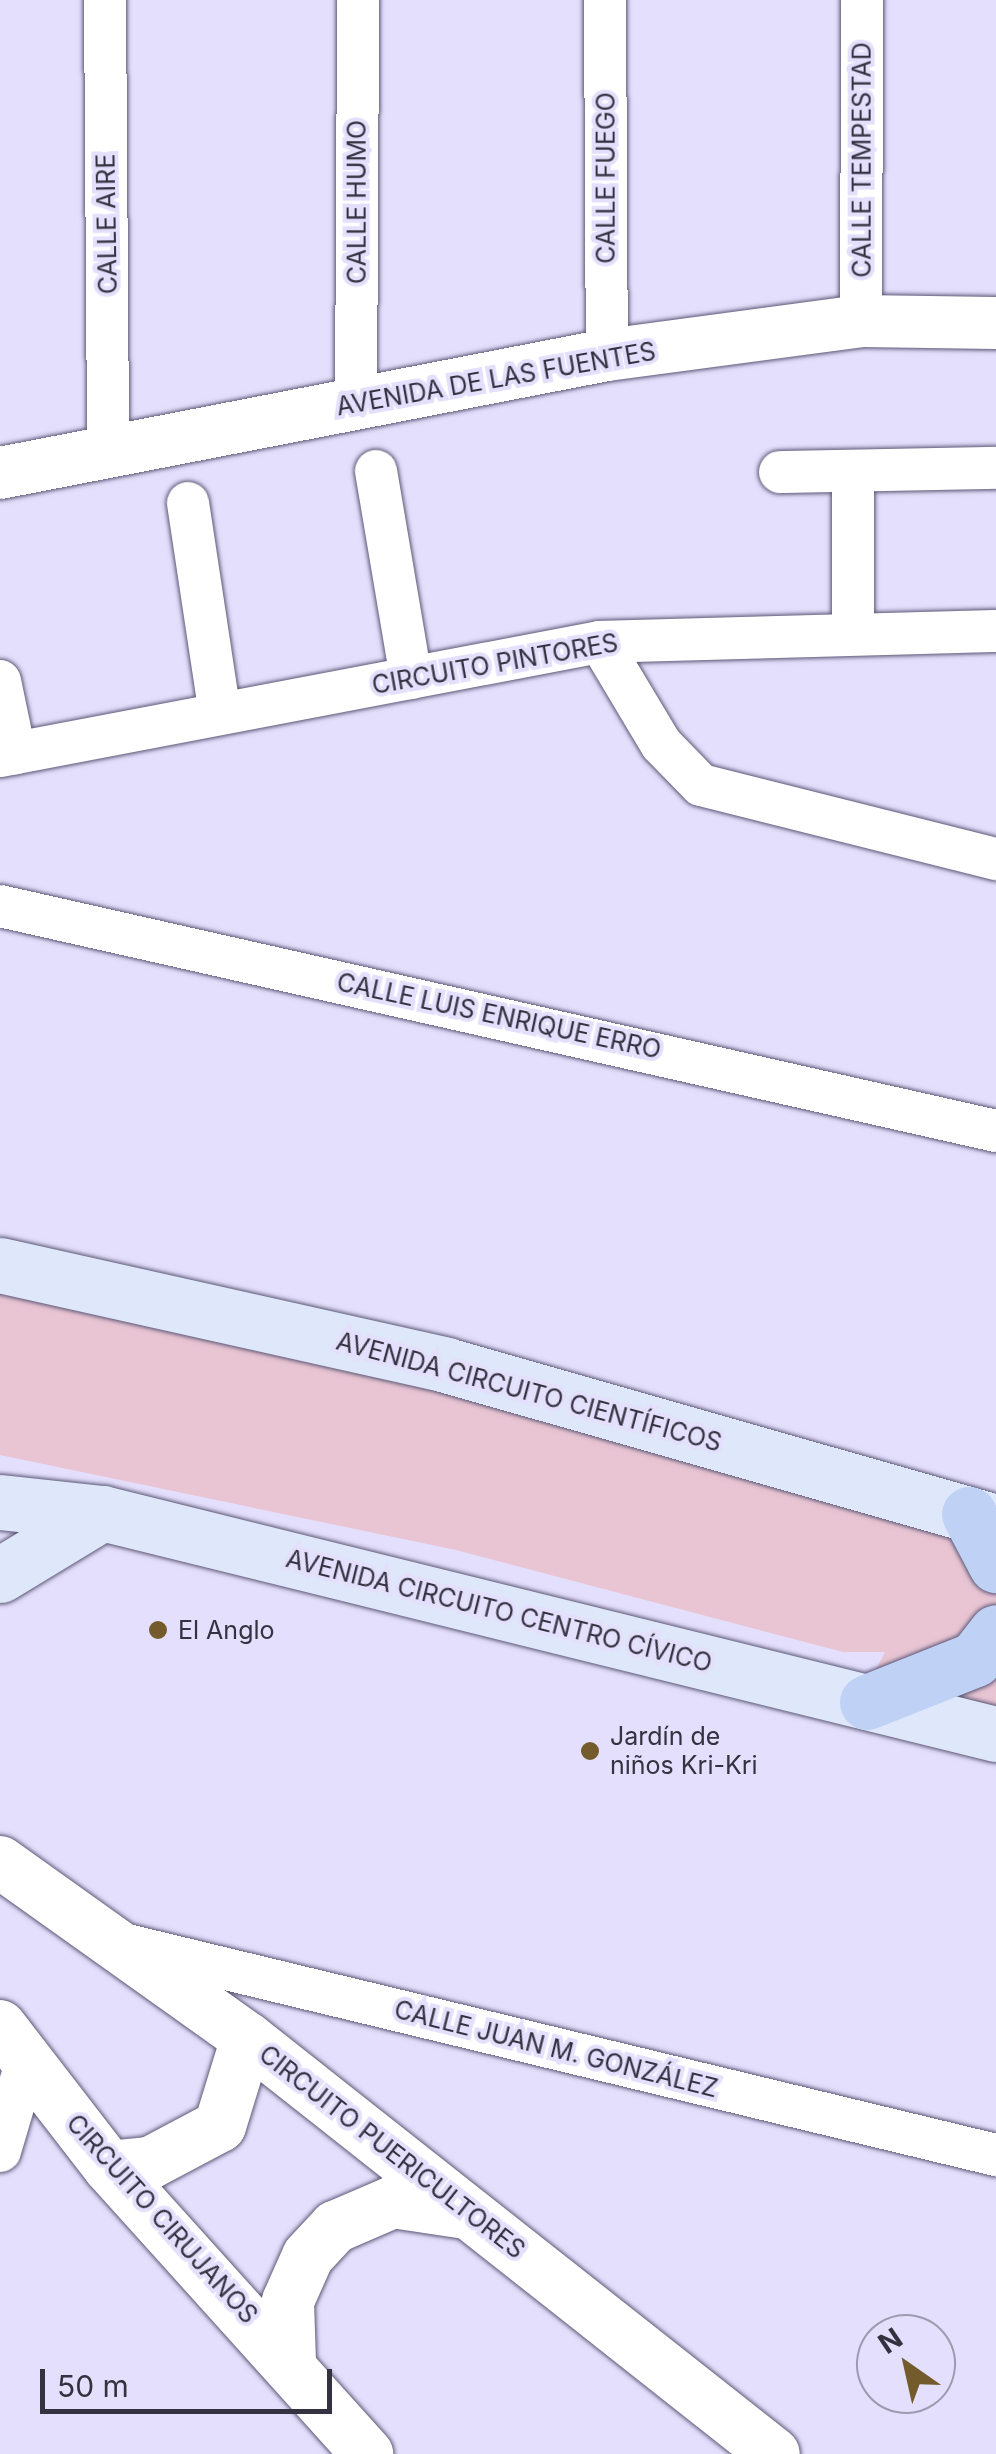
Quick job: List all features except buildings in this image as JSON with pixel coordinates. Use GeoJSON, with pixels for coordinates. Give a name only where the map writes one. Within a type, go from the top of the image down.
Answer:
{"type":"FeatureCollection","features":[{"type":"Feature","properties":{"kind":"main road","name":"AVENIDA CIRCUITO CIENTÍFICOS"},"geometry":{"type":"LineString","coordinates":[[0,1265],[446,1365],[983,1518]]}},
{"type":"Feature","properties":{"kind":"main road","name":"AVENIDA CIRCUITO CENTRO CÍVICO"},"geometry":{"type":"LineString","coordinates":[[0,1502],[102,1513],[996,1734]]}},
{"type":"Feature","properties":{"kind":"main road"},"geometry":{"type":"LineString","coordinates":[[0,1575],[102,1513]]}},
{"type":"Feature","properties":{"kind":"main road"},"geometry":{"type":"LineString","coordinates":[[983,1518],[996,1566]]}},
{"type":"Feature","properties":{"kind":"main road"},"geometry":{"type":"LineString","coordinates":[[867,1702],[975,1660],[996,1632]]}},
{"type":"Feature","properties":{"kind":"street","name":"CALLE AIRE"},"geometry":{"type":"LineString","coordinates":[[104,0],[108,449]]}},
{"type":"Feature","properties":{"kind":"street","name":"CALLE HUMO"},"geometry":{"type":"LineString","coordinates":[[356,404],[358,0]]}},
{"type":"Feature","properties":{"kind":"street","name":"CALLE FUEGO"},"geometry":{"type":"LineString","coordinates":[[605,0],[606,355]]}},
{"type":"Feature","properties":{"kind":"street","name":"CALLE TEMPESTAD"},"geometry":{"type":"LineString","coordinates":[[861,321],[862,0]]}},
{"type":"Feature","properties":{"kind":"street","name":"AVENIDA DE LAS FUENTES"},"geometry":{"type":"LineString","coordinates":[[0,473],[606,355],[861,321],[996,324]]}},
{"type":"Feature","properties":{"kind":"street"},"geometry":{"type":"LineString","coordinates":[[780,472],[996,468]]}},
{"type":"Feature","properties":{"kind":"street"},"geometry":{"type":"LineString","coordinates":[[376,472],[411,678]]}},
{"type":"Feature","properties":{"kind":"street"},"geometry":{"type":"LineString","coordinates":[[853,472],[853,633]]}},
{"type":"Feature","properties":{"kind":"street"},"geometry":{"type":"LineString","coordinates":[[188,504],[220,714]]}},
{"type":"Feature","properties":{"kind":"street","name":"CIRCUITO PINTORES"},"geometry":{"type":"LineString","coordinates":[[7,755],[600,642],[996,631]]}},
{"type":"Feature","properties":{"kind":"street"},"geometry":{"type":"LineString","coordinates":[[600,642],[662,744],[702,785],[996,860]]}},
{"type":"Feature","properties":{"kind":"street"},"geometry":{"type":"LineString","coordinates":[[0,681],[7,755]]}},
{"type":"Feature","properties":{"kind":"street","name":"CALLE LUIS ENRIQUE ERRO"},"geometry":{"type":"LineString","coordinates":[[0,906],[996,1131]]}},
{"type":"Feature","properties":{"kind":"street","name":"CIRCUITO PUERICULTORES"},"geometry":{"type":"LineString","coordinates":[[0,1862],[247,2038],[774,2454]]}},
{"type":"Feature","properties":{"kind":"street","name":"CALLE JUAN M. GONZÁLEZ"},"geometry":{"type":"LineString","coordinates":[[116,1942],[996,2155]]}},
{"type":"Feature","properties":{"kind":"street"},"geometry":{"type":"LineString","coordinates":[[109,2166],[150,2163],[220,2126],[247,2038]]}},
{"type":"Feature","properties":{"kind":"street"},"geometry":{"type":"LineString","coordinates":[[0,2152],[13,2043]]}},
{"type":"Feature","properties":{"kind":"street","name":"CIRCUITO CIRUJANOS"},"geometry":{"type":"LineString","coordinates":[[13,2043],[109,2166],[290,2362],[367,2454]]}},
{"type":"Feature","properties":{"kind":"street"},"geometry":{"type":"LineString","coordinates":[[290,2362],[288,2301],[308,2256],[335,2227],[393,2202],[472,2214]]}},
{"type":"Feature","properties":{"kind":"shaded area"},"geometry":{"type":"Polygon","coordinates":[[[0,1281],[443,1377],[996,1536],[996,1716],[871,1679],[885,1652],[843,1652],[456,1550],[0,1455],[0,1281]]]}},
{"type":"Feature","properties":{"kind":"place","name":"El Anglo"},"geometry":{"type":"Point","coordinates":[158,1630]}},
{"type":"Feature","properties":{"kind":"place","name":"Jardín de niños Kri-Kri"},"geometry":{"type":"Point","coordinates":[590,1751]}}]}
